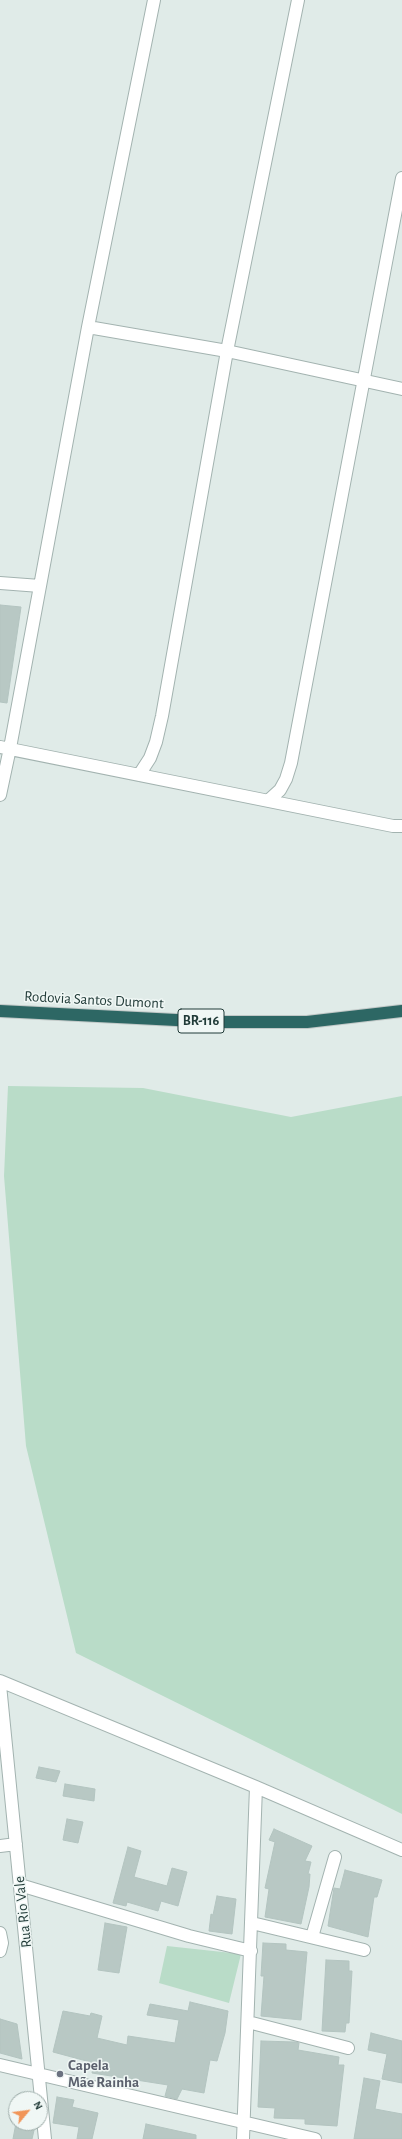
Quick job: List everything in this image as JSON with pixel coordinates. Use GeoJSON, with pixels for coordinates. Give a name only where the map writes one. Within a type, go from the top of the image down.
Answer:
{"type":"FeatureCollection","features":[{"type":"Feature","properties":{"kind":"highway","name":"Rodovia Santos Dumont"},"geometry":{"type":"LineString","coordinates":[[0,1011],[215,1022],[307,1022],[402,1011]]}},
{"type":"Feature","properties":{"kind":"street"},"geometry":{"type":"LineString","coordinates":[[0,795],[5,748],[40,586],[88,327],[154,0]]}},
{"type":"Feature","properties":{"kind":"street"},"geometry":{"type":"LineString","coordinates":[[139,775],[150,758],[156,742],[162,716],[227,351],[298,0]]}},
{"type":"Feature","properties":{"kind":"street"},"geometry":{"type":"LineString","coordinates":[[269,800],[280,790],[286,779],[291,763],[362,381],[402,178]]}},
{"type":"Feature","properties":{"kind":"street"},"geometry":{"type":"LineString","coordinates":[[88,327],[227,351],[402,390]]}},
{"type":"Feature","properties":{"kind":"street"},"geometry":{"type":"LineString","coordinates":[[0,583],[40,586]]}},
{"type":"Feature","properties":{"kind":"street"},"geometry":{"type":"LineString","coordinates":[[5,748],[393,826],[402,826]]}},
{"type":"Feature","properties":{"kind":"street"},"geometry":{"type":"LineString","coordinates":[[0,1681],[256,1787],[402,1850]]}},
{"type":"Feature","properties":{"kind":"street","name":"Rua Rio Vale"},"geometry":{"type":"LineString","coordinates":[[0,1684],[40,2075],[45,2139]]}},
{"type":"Feature","properties":{"kind":"street"},"geometry":{"type":"LineString","coordinates":[[243,2139],[256,1787]]}},
{"type":"Feature","properties":{"kind":"street"},"geometry":{"type":"LineString","coordinates":[[0,1846],[16,1844]]}},
{"type":"Feature","properties":{"kind":"street"},"geometry":{"type":"LineString","coordinates":[[312,1937],[335,1857]]}},
{"type":"Feature","properties":{"kind":"street"},"geometry":{"type":"LineString","coordinates":[[20,1885],[189,1936],[251,1951]]}},
{"type":"Feature","properties":{"kind":"street"},"geometry":{"type":"LineString","coordinates":[[252,1923],[364,1950]]}},
{"type":"Feature","properties":{"kind":"street"},"geometry":{"type":"LineString","coordinates":[[0,1933],[2,1943],[0,1951]]}},
{"type":"Feature","properties":{"kind":"street"},"geometry":{"type":"LineString","coordinates":[[248,2022],[348,2048]]}},
{"type":"Feature","properties":{"kind":"street"},"geometry":{"type":"LineString","coordinates":[[0,2065],[243,2124],[315,2139]]}},
{"type":"Feature","properties":{"kind":"green space"},"geometry":{"type":"Polygon","coordinates":[[[8,1086],[143,1088],[291,1117],[402,1096],[402,1814],[76,1653],[26,1446],[4,1176],[8,1086]]]}},
{"type":"Feature","properties":{"kind":"green space"},"geometry":{"type":"Polygon","coordinates":[[[167,1946],[241,1954],[229,2003],[159,1983],[167,1946]]]}},
{"type":"Feature","properties":{"kind":"building"},"geometry":{"type":"Polygon","coordinates":[[[0,605],[21,607],[7,703],[0,702],[0,605]]]}},
{"type":"Feature","properties":{"kind":"building"},"geometry":{"type":"Polygon","coordinates":[[[39,1767],[60,1771],[56,1782],[36,1778],[39,1767]]]}},
{"type":"Feature","properties":{"kind":"building"},"geometry":{"type":"Polygon","coordinates":[[[65,1784],[95,1789],[94,1801],[63,1796],[65,1784]]]}},
{"type":"Feature","properties":{"kind":"building"},"geometry":{"type":"Polygon","coordinates":[[[67,1819],[83,1822],[78,1843],[63,1840],[67,1819]]]}},
{"type":"Feature","properties":{"kind":"building"},"geometry":{"type":"Polygon","coordinates":[[[274,1829],[312,1846],[305,1861],[311,1862],[308,1874],[310,1874],[309,1887],[301,1924],[265,1917],[269,1889],[265,1888],[275,1842],[269,1840],[274,1829]]]}},
{"type":"Feature","properties":{"kind":"building"},"geometry":{"type":"Polygon","coordinates":[[[128,1847],[141,1851],[134,1877],[167,1886],[172,1868],[187,1872],[178,1906],[161,1901],[158,1911],[127,1902],[126,1906],[113,1903],[128,1847]]]}},
{"type":"Feature","properties":{"kind":"building"},"geometry":{"type":"Polygon","coordinates":[[[345,1870],[382,1880],[377,1897],[374,1897],[368,1937],[328,1926],[334,1888],[340,1889],[345,1870]]]}},
{"type":"Feature","properties":{"kind":"building"},"geometry":{"type":"Polygon","coordinates":[[[217,1896],[236,1899],[232,1934],[209,1931],[211,1914],[213,1915],[217,1896]]]}},
{"type":"Feature","properties":{"kind":"building"},"geometry":{"type":"Polygon","coordinates":[[[105,1923],[127,1927],[119,1973],[98,1970],[105,1923]]]}},
{"type":"Feature","properties":{"kind":"building"},"geometry":{"type":"Polygon","coordinates":[[[263,1943],[286,1944],[286,1950],[307,1952],[301,2020],[261,2016],[264,1976],[261,1976],[263,1943]]]}},
{"type":"Feature","properties":{"kind":"building"},"geometry":{"type":"Polygon","coordinates":[[[326,1960],[349,1961],[349,1971],[352,1971],[349,2023],[346,2023],[345,2032],[322,2031],[326,1960]]]}},
{"type":"Feature","properties":{"kind":"building"},"geometry":{"type":"Polygon","coordinates":[[[190,2002],[228,2011],[225,2033],[217,2061],[210,2060],[204,2093],[182,2089],[177,2099],[165,2096],[168,2085],[92,2073],[94,2063],[53,2052],[63,2011],[90,2016],[91,2013],[102,2016],[97,2038],[127,2045],[128,2036],[175,2043],[179,2020],[147,2015],[150,2004],[188,2011],[190,2002]]]}},
{"type":"Feature","properties":{"kind":"building"},"geometry":{"type":"Polygon","coordinates":[[[0,2019],[17,2024],[22,2059],[0,2053],[0,2019]]]}},
{"type":"Feature","properties":{"kind":"building"},"geometry":{"type":"Polygon","coordinates":[[[371,2033],[402,2041],[402,2083],[382,2079],[387,2054],[368,2050],[371,2033]]]}},
{"type":"Feature","properties":{"kind":"building"},"geometry":{"type":"Polygon","coordinates":[[[261,2041],[295,2042],[299,2043],[298,2050],[339,2057],[338,2065],[344,2065],[337,2126],[305,2124],[305,2119],[274,2118],[275,2108],[258,2107],[261,2041]]]}},
{"type":"Feature","properties":{"kind":"building"},"geometry":{"type":"Polygon","coordinates":[[[364,2078],[380,2081],[375,2109],[402,2114],[402,2139],[354,2139],[364,2078]]]}},
{"type":"Feature","properties":{"kind":"building"},"geometry":{"type":"Polygon","coordinates":[[[57,2097],[74,2100],[72,2107],[98,2113],[92,2139],[77,2139],[79,2127],[53,2123],[57,2097]]]}},
{"type":"Feature","properties":{"kind":"building"},"geometry":{"type":"Polygon","coordinates":[[[146,2124],[196,2135],[196,2139],[143,2139],[146,2124]]]}},
{"type":"Feature","properties":{"kind":"building"},"geometry":{"type":"Polygon","coordinates":[[[14,2131],[34,2131],[32,2139],[13,2139],[14,2131]]]}},
{"type":"Feature","properties":{"kind":"place","name":"Capela Mãe Rainha"},"geometry":{"type":"Point","coordinates":[60,2074]}}]}
